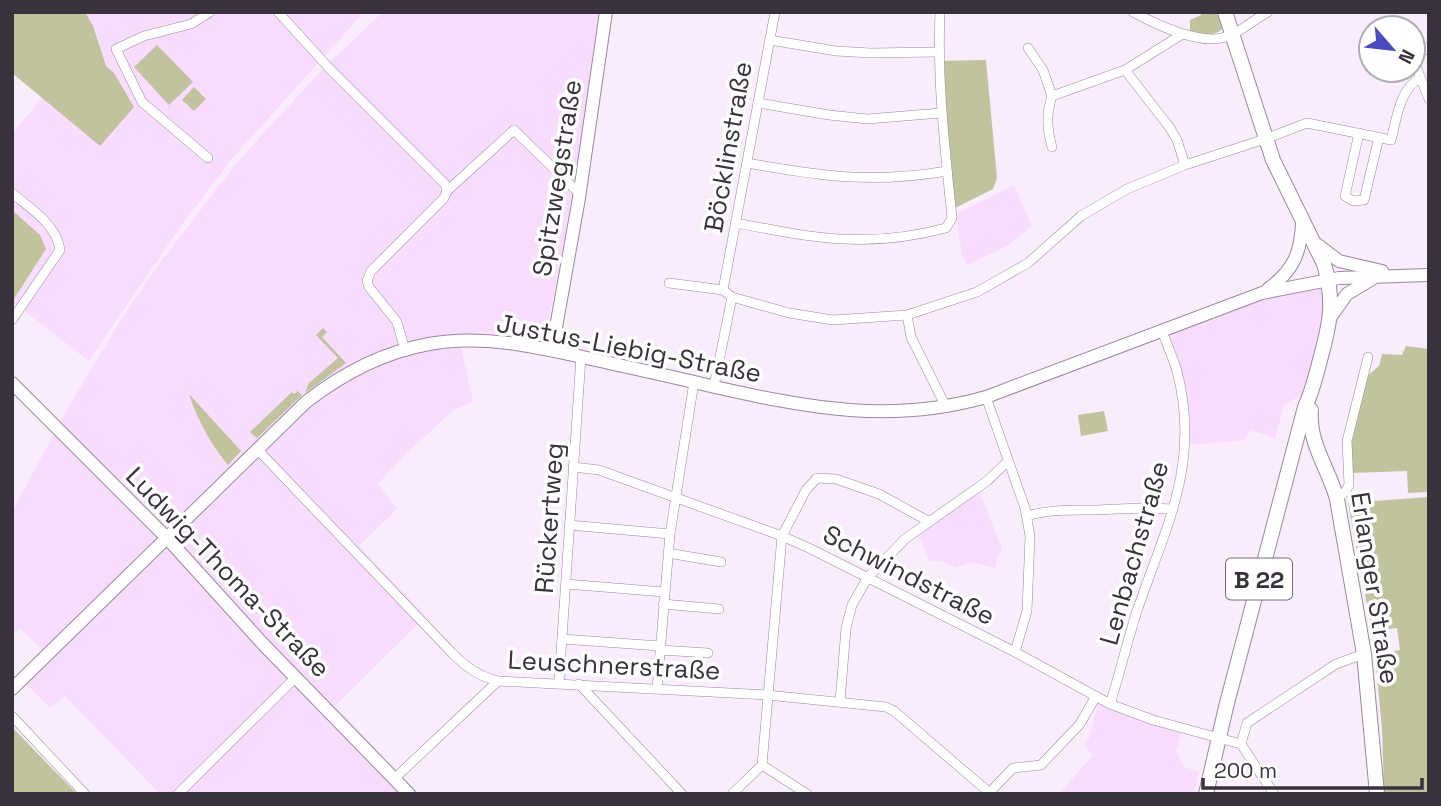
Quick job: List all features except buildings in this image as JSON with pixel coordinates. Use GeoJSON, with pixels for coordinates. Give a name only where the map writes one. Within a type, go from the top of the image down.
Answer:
{"type":"FeatureCollection","features":[{"type":"Feature","properties":{"kind":"main road","name":"Spitzwegstraße"},"geometry":{"type":"LineString","coordinates":[[552,350],[606,12]]}},
{"type":"Feature","properties":{"kind":"main road","name":"B 22"},"geometry":{"type":"LineString","coordinates":[[1206,794],[1218,739],[1330,318],[1328,280],[1322,259],[1265,139],[1226,12]]}},
{"type":"Feature","properties":{"kind":"main road"},"geometry":{"type":"LineString","coordinates":[[1262,293],[1294,264],[1303,223]]}},
{"type":"Feature","properties":{"kind":"main road"},"geometry":{"type":"LineString","coordinates":[[1314,242],[1345,263],[1396,275]]}},
{"type":"Feature","properties":{"kind":"main road"},"geometry":{"type":"LineString","coordinates":[[1262,293],[1328,280],[1378,275],[1429,275]]}},
{"type":"Feature","properties":{"kind":"main road"},"geometry":{"type":"LineString","coordinates":[[1330,318],[1347,294],[1378,275]]}},
{"type":"Feature","properties":{"kind":"main road","name":"Justus-Liebig-Straße"},"geometry":{"type":"LineString","coordinates":[[12,689],[315,395],[362,366],[405,349],[461,341],[505,342],[789,403],[850,411],[912,411],[946,407],[986,397],[1262,293]]}},
{"type":"Feature","properties":{"kind":"main road","name":"Ludwig-Thoma-Straße"},"geometry":{"type":"LineString","coordinates":[[12,383],[37,405],[167,538],[408,794]]}},
{"type":"Feature","properties":{"kind":"main road","name":"Erlanger Straße"},"geometry":{"type":"LineString","coordinates":[[1311,395],[1311,430],[1337,499],[1364,654],[1377,794]]}},
{"type":"Feature","properties":{"kind":"main road"},"geometry":{"type":"LineString","coordinates":[[1294,450],[1301,447],[1317,448]]}},
{"type":"Feature","properties":{"kind":"main road"},"geometry":{"type":"LineString","coordinates":[[152,523],[168,524],[184,520],[181,541],[188,562]]}},
{"type":"Feature","properties":{"kind":"street"},"geometry":{"type":"LineString","coordinates":[[208,158],[142,102],[116,48],[144,36],[191,24],[210,12]]}},
{"type":"Feature","properties":{"kind":"street"},"geometry":{"type":"LineString","coordinates":[[278,12],[330,69],[445,184],[447,191]]}},
{"type":"Feature","properties":{"kind":"street","name":"Böcklinstraße"},"geometry":{"type":"LineString","coordinates":[[723,290],[775,12]]}},
{"type":"Feature","properties":{"kind":"street"},"geometry":{"type":"LineString","coordinates":[[736,223],[810,238],[859,241],[918,236],[946,228],[952,218],[941,113],[938,52],[940,12]]}},
{"type":"Feature","properties":{"kind":"street"},"geometry":{"type":"LineString","coordinates":[[1133,12],[1181,35],[1221,39],[1268,12]]}},
{"type":"Feature","properties":{"kind":"street"},"geometry":{"type":"LineString","coordinates":[[1052,96],[1125,70],[1181,35]]}},
{"type":"Feature","properties":{"kind":"street"},"geometry":{"type":"LineString","coordinates":[[770,40],[836,51],[938,52]]}},
{"type":"Feature","properties":{"kind":"street"},"geometry":{"type":"LineString","coordinates":[[1028,48],[1043,70],[1052,96],[1048,108],[1048,130],[1052,147]]}},
{"type":"Feature","properties":{"kind":"street"},"geometry":{"type":"LineString","coordinates":[[1125,70],[1171,128],[1185,164]]}},
{"type":"Feature","properties":{"kind":"street"},"geometry":{"type":"LineString","coordinates":[[669,284],[723,290],[732,297],[789,313],[833,320],[907,315],[977,292],[1028,263],[1082,216],[1126,188],[1185,164],[1265,139],[1307,122],[1391,140],[1401,101],[1410,84]]}},
{"type":"Feature","properties":{"kind":"street"},"geometry":{"type":"LineString","coordinates":[[758,103],[829,116],[867,118],[941,113]]}},
{"type":"Feature","properties":{"kind":"street"},"geometry":{"type":"LineString","coordinates":[[405,349],[397,322],[369,287],[369,276],[374,267],[444,198],[447,191],[514,130],[579,193]]}},
{"type":"Feature","properties":{"kind":"street"},"geometry":{"type":"LineString","coordinates":[[1359,133],[1345,196],[1353,201],[1364,200],[1379,138]]}},
{"type":"Feature","properties":{"kind":"street"},"geometry":{"type":"LineString","coordinates":[[747,163],[848,178],[912,177],[947,171]]}},
{"type":"Feature","properties":{"kind":"street"},"geometry":{"type":"LineString","coordinates":[[12,193],[44,221],[59,240],[60,250],[12,320]]}},
{"type":"Feature","properties":{"kind":"street"},"geometry":{"type":"LineString","coordinates":[[714,386],[732,297]]}},
{"type":"Feature","properties":{"kind":"street"},"geometry":{"type":"LineString","coordinates":[[907,315],[911,337],[946,407]]}},
{"type":"Feature","properties":{"kind":"street","name":"Lenbachstraße"},"geometry":{"type":"LineString","coordinates":[[1110,704],[1183,473],[1185,433],[1177,374],[1162,331]]}},
{"type":"Feature","properties":{"kind":"street","name":"Rückertweg"},"geometry":{"type":"LineString","coordinates":[[559,682],[581,357]]}},
{"type":"Feature","properties":{"kind":"street"},"geometry":{"type":"LineString","coordinates":[[1337,499],[1349,485],[1347,441],[1368,357]]}},
{"type":"Feature","properties":{"kind":"street"},"geometry":{"type":"LineString","coordinates":[[657,689],[670,534],[694,382]]}},
{"type":"Feature","properties":{"kind":"street"},"geometry":{"type":"LineString","coordinates":[[986,397],[1027,516],[1030,536],[1027,611],[1015,652]]}},
{"type":"Feature","properties":{"kind":"street","name":"Leuschnerstraße"},"geometry":{"type":"LineString","coordinates":[[257,449],[466,667],[481,676],[498,681],[559,682],[767,695],[886,707],[991,793]]}},
{"type":"Feature","properties":{"kind":"street"},"geometry":{"type":"LineString","coordinates":[[840,702],[846,628],[852,605],[868,577],[905,539],[987,481],[1007,462]]}},
{"type":"Feature","properties":{"kind":"street","name":"Schwindstraße"},"geometry":{"type":"LineString","coordinates":[[573,467],[599,470],[782,536],[1015,652],[1110,704],[1153,720],[1241,744]]}},
{"type":"Feature","properties":{"kind":"street"},"geometry":{"type":"LineString","coordinates":[[732,794],[762,765],[782,536],[811,483],[823,477],[836,479],[879,494],[928,521]]}},
{"type":"Feature","properties":{"kind":"street"},"geometry":{"type":"LineString","coordinates":[[1027,516],[1078,508],[1094,510],[1141,506],[1172,509]]}},
{"type":"Feature","properties":{"kind":"street"},"geometry":{"type":"LineString","coordinates":[[569,525],[670,534]]}},
{"type":"Feature","properties":{"kind":"street"},"geometry":{"type":"LineString","coordinates":[[668,553],[721,562]]}},
{"type":"Feature","properties":{"kind":"street"},"geometry":{"type":"LineString","coordinates":[[566,584],[664,592]]}},
{"type":"Feature","properties":{"kind":"street"},"geometry":{"type":"LineString","coordinates":[[663,604],[719,609]]}},
{"type":"Feature","properties":{"kind":"street"},"geometry":{"type":"LineString","coordinates":[[562,639],[708,653]]}},
{"type":"Feature","properties":{"kind":"street"},"geometry":{"type":"LineString","coordinates":[[1274,794],[1241,744],[1247,723],[1336,664],[1364,654]]}},
{"type":"Feature","properties":{"kind":"street"},"geometry":{"type":"LineString","coordinates":[[178,794],[296,677]]}},
{"type":"Feature","properties":{"kind":"street"},"geometry":{"type":"LineString","coordinates":[[394,779],[498,681]]}},
{"type":"Feature","properties":{"kind":"street"},"geometry":{"type":"LineString","coordinates":[[579,684],[682,794]]}},
{"type":"Feature","properties":{"kind":"street"},"geometry":{"type":"LineString","coordinates":[[600,686],[600,705]]}},
{"type":"Feature","properties":{"kind":"street"},"geometry":{"type":"LineString","coordinates":[[991,793],[1013,768],[1041,765],[1080,724],[1096,696]]}},
{"type":"Feature","properties":{"kind":"street"},"geometry":{"type":"LineString","coordinates":[[12,716],[86,794]]}},
{"type":"Feature","properties":{"kind":"street"},"geometry":{"type":"LineString","coordinates":[[762,765],[807,794]]}},
{"type":"Feature","properties":{"kind":"shaded area"},"geometry":{"type":"Polygon","coordinates":[[[86,12],[364,12],[230,161],[180,227],[89,361],[12,302],[46,249],[40,235],[12,210],[12,134],[42,98],[99,145],[114,73],[106,66],[86,12]]]}},
{"type":"Feature","properties":{"kind":"shaded area"},"geometry":{"type":"Polygon","coordinates":[[[383,12],[600,12],[573,191],[545,340],[506,335],[458,334],[473,401],[451,412],[378,484],[397,509],[359,546],[426,616],[335,706],[419,794],[160,794],[65,696],[50,708],[24,682],[50,657],[20,628],[12,635],[12,512],[69,406],[122,318],[157,267],[235,165],[319,73],[383,12]]]}},
{"type":"Feature","properties":{"kind":"shaded area"},"geometry":{"type":"Polygon","coordinates":[[[1014,185],[1032,226],[1007,246],[967,265],[962,254],[956,218],[961,211],[1014,185]]]}},
{"type":"Feature","properties":{"kind":"shaded area"},"geometry":{"type":"Polygon","coordinates":[[[1321,284],[1326,306],[1306,399],[1298,397],[1284,405],[1275,438],[1250,430],[1246,440],[1191,445],[1183,376],[1168,333],[1265,297],[1321,284]]]}},
{"type":"Feature","properties":{"kind":"shaded area"},"geometry":{"type":"Polygon","coordinates":[[[977,492],[982,496],[1002,546],[995,568],[971,562],[956,568],[942,561],[930,561],[918,534],[977,492]]]}},
{"type":"Feature","properties":{"kind":"shaded area"},"geometry":{"type":"Polygon","coordinates":[[[1099,700],[1182,731],[1176,751],[1184,767],[1199,772],[1194,794],[1059,794],[1093,755],[1084,745],[1089,738],[1099,700]]]}},
{"type":"Feature","properties":{"kind":"green space"},"geometry":{"type":"Polygon","coordinates":[[[12,12],[85,12],[93,26],[106,66],[114,73],[134,107],[100,146],[12,73],[12,12]]]}},
{"type":"Feature","properties":{"kind":"green space"},"geometry":{"type":"Polygon","coordinates":[[[1201,12],[1221,12],[1225,25],[1214,34],[1190,33],[1190,20],[1201,15],[1201,12]]]}},
{"type":"Feature","properties":{"kind":"green space"},"geometry":{"type":"Polygon","coordinates":[[[157,45],[193,82],[169,105],[134,67],[157,45]]]}},
{"type":"Feature","properties":{"kind":"green space"},"geometry":{"type":"Polygon","coordinates":[[[986,60],[997,178],[993,189],[955,208],[938,61],[986,60]]]}},
{"type":"Feature","properties":{"kind":"green space"},"geometry":{"type":"Polygon","coordinates":[[[194,87],[206,99],[194,111],[182,100],[194,87]]]}},
{"type":"Feature","properties":{"kind":"green space"},"geometry":{"type":"Polygon","coordinates":[[[12,210],[40,235],[46,249],[12,302],[12,210]]]}},
{"type":"Feature","properties":{"kind":"green space"},"geometry":{"type":"Polygon","coordinates":[[[323,328],[327,332],[322,337],[346,363],[305,393],[309,383],[338,358],[316,335],[323,328]]]}},
{"type":"Feature","properties":{"kind":"green space"},"geometry":{"type":"Polygon","coordinates":[[[1406,346],[1429,349],[1429,492],[1408,493],[1407,471],[1352,473],[1352,442],[1367,376],[1379,366],[1382,354],[1402,355],[1406,346]]]}},
{"type":"Feature","properties":{"kind":"green space"},"geometry":{"type":"Polygon","coordinates":[[[297,391],[302,395],[257,438],[250,432],[292,392],[294,394],[297,391]]]}},
{"type":"Feature","properties":{"kind":"green space"},"geometry":{"type":"Polygon","coordinates":[[[189,394],[241,451],[228,465],[205,431],[189,394]]]}},
{"type":"Feature","properties":{"kind":"green space"},"geometry":{"type":"Polygon","coordinates":[[[1104,411],[1108,431],[1081,436],[1078,415],[1104,411]]]}},
{"type":"Feature","properties":{"kind":"green space"},"geometry":{"type":"Polygon","coordinates":[[[1429,497],[1429,794],[1384,794],[1382,729],[1375,654],[1400,650],[1397,628],[1372,631],[1348,503],[1429,497]]]}},
{"type":"Feature","properties":{"kind":"green space"},"geometry":{"type":"Polygon","coordinates":[[[12,727],[77,794],[12,794],[12,727]]]}}]}
